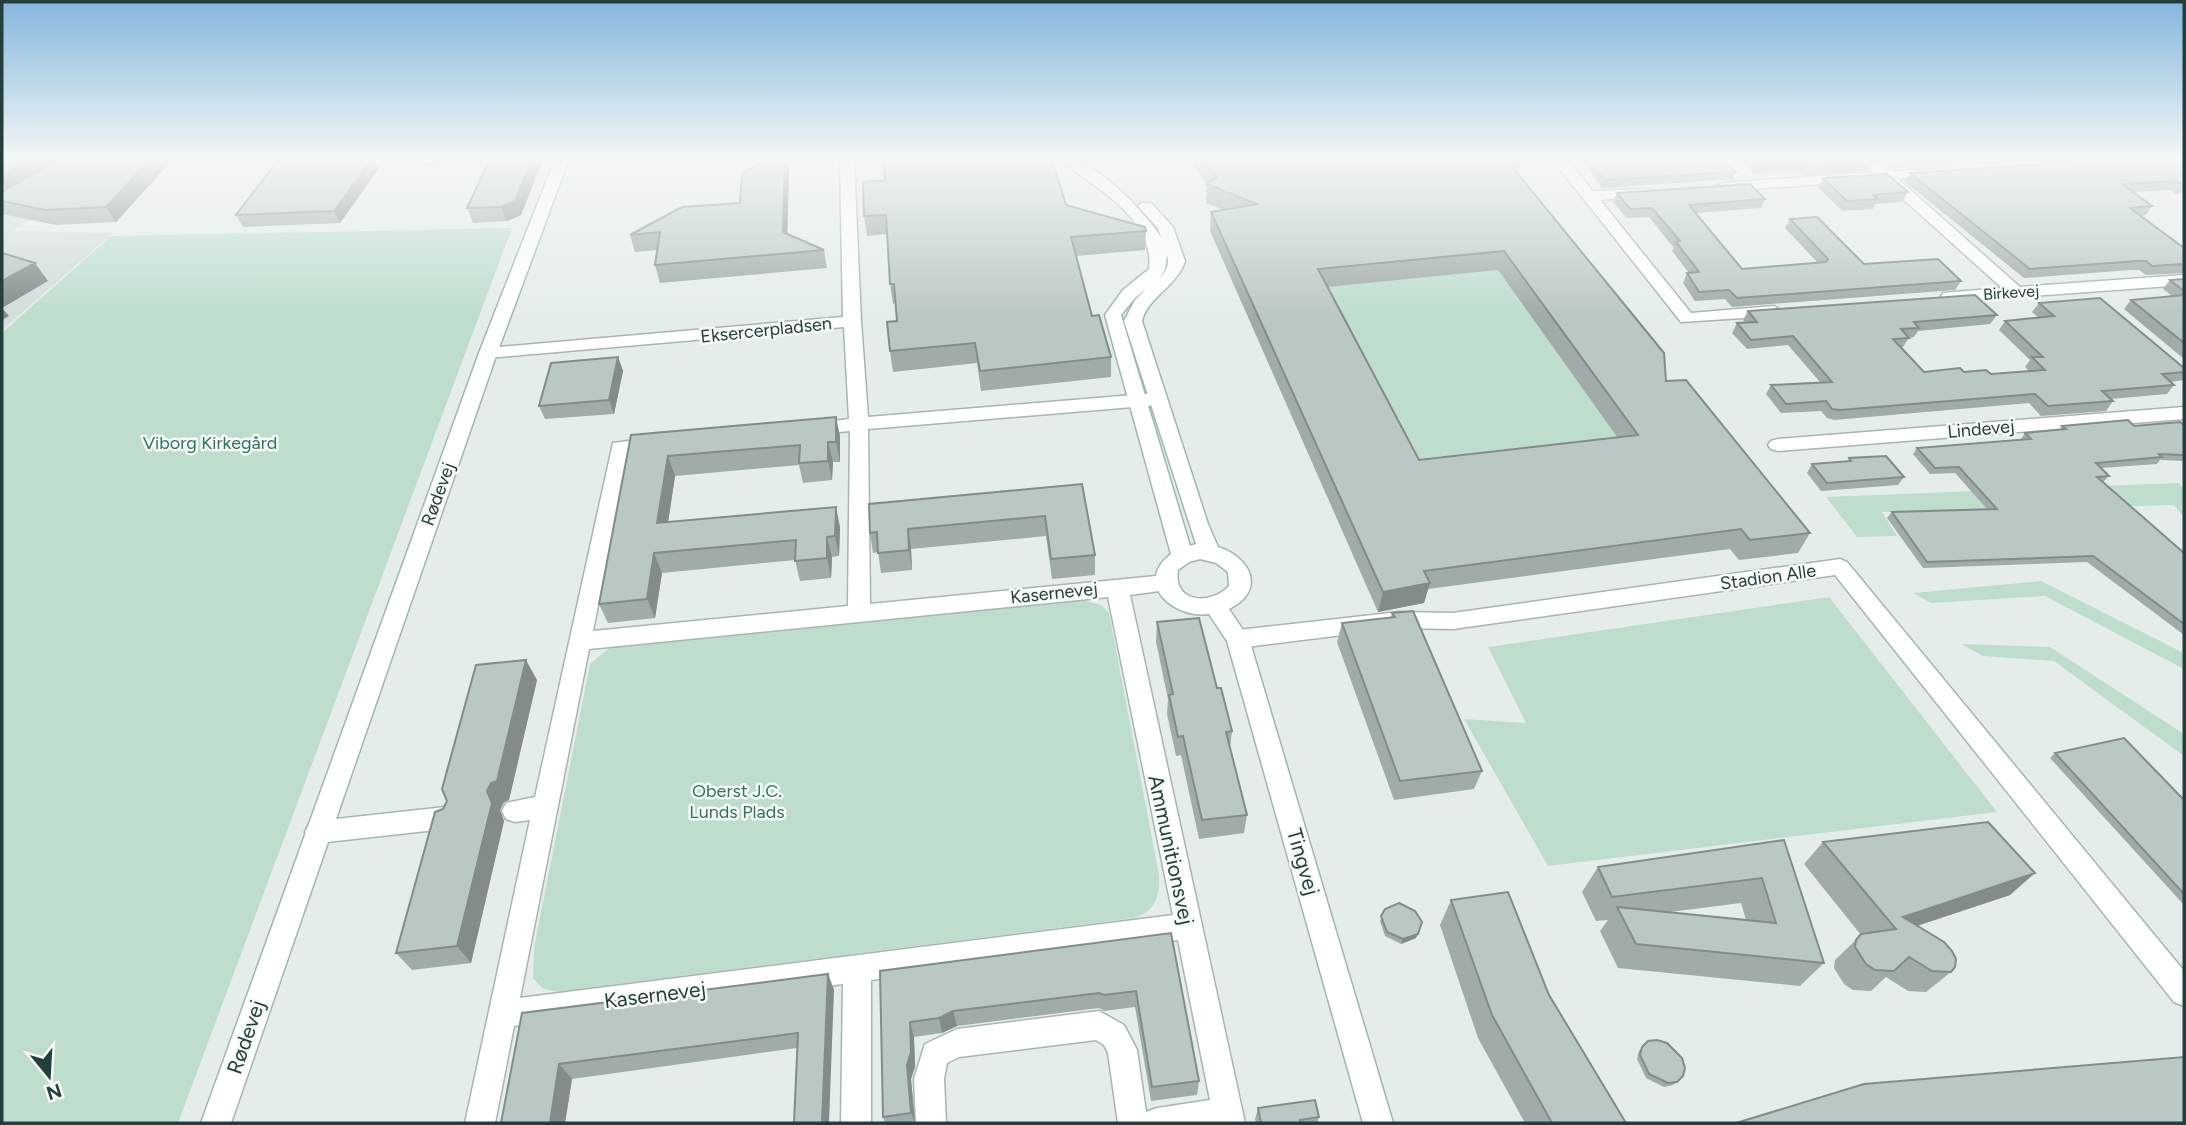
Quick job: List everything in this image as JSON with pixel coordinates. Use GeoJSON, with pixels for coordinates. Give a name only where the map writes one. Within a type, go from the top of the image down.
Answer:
{"type":"FeatureCollection","features":[{"type":"Feature","properties":{"kind":"street","name":"Rødevej"},"geometry":{"type":"LineString","coordinates":[[216,1123],[488,353],[542,212]]}},
{"type":"Feature","properties":{"kind":"street"},"geometry":{"type":"LineString","coordinates":[[849,212],[852,321]]}},
{"type":"Feature","properties":{"kind":"street"},"geometry":{"type":"LineString","coordinates":[[1134,212],[1149,229],[1158,253],[1158,265],[1152,277],[1131,292],[1113,315],[1210,552]]}},
{"type":"Feature","properties":{"kind":"street"},"geometry":{"type":"LineString","coordinates":[[1601,212],[1687,318],[1797,309]]}},
{"type":"Feature","properties":{"kind":"street"},"geometry":{"type":"LineString","coordinates":[[1926,212],[2016,292]]}},
{"type":"Feature","properties":{"kind":"street","name":"Birkevej"},"geometry":{"type":"LineString","coordinates":[[1934,298],[2184,280]]}},
{"type":"Feature","properties":{"kind":"street"},"geometry":{"type":"LineString","coordinates":[[2084,287],[2102,303]]}},
{"type":"Feature","properties":{"kind":"street","name":"Eksercerpladsen"},"geometry":{"type":"LineString","coordinates":[[488,353],[852,321],[859,424]]}},
{"type":"Feature","properties":{"kind":"street"},"geometry":{"type":"LineString","coordinates":[[792,430],[1148,400]]}},
{"type":"Feature","properties":{"kind":"street"},"geometry":{"type":"LineString","coordinates":[[1148,400],[1182,556]]}},
{"type":"Feature","properties":{"kind":"street","name":"Lindevej"},"geometry":{"type":"LineString","coordinates":[[1778,445],[2184,413]]}},
{"type":"Feature","properties":{"kind":"street"},"geometry":{"type":"LineString","coordinates":[[859,424],[859,613]]}},
{"type":"Feature","properties":{"kind":"street"},"geometry":{"type":"LineString","coordinates":[[480,1123],[543,807],[581,641],[620,446],[684,440]]}},
{"type":"Feature","properties":{"kind":"street"},"geometry":{"type":"LineString","coordinates":[[1210,552],[1236,565],[1242,581],[1235,597],[1216,607],[1190,606],[1170,592],[1166,583],[1168,567],[1182,556],[1210,552]]}},
{"type":"Feature","properties":{"kind":"street","name":"Stadion Alle"},"geometry":{"type":"LineString","coordinates":[[1238,639],[1399,620],[1453,621],[1840,567],[2184,992]]}},
{"type":"Feature","properties":{"kind":"street","name":"Kasernevej"},"geometry":{"type":"LineString","coordinates":[[581,641],[1166,583]]}},
{"type":"Feature","properties":{"kind":"street","name":"Ammunitionsvej"},"geometry":{"type":"LineString","coordinates":[[1116,586],[1229,1118],[1157,1123]]}},
{"type":"Feature","properties":{"kind":"street","name":"Tingvej"},"geometry":{"type":"LineString","coordinates":[[1216,607],[1238,639],[1378,1123]]}},
{"type":"Feature","properties":{"kind":"street"},"geometry":{"type":"LineString","coordinates":[[515,811],[543,807]]}},
{"type":"Feature","properties":{"kind":"street"},"geometry":{"type":"LineString","coordinates":[[318,832],[446,818]]}},
{"type":"Feature","properties":{"kind":"street","name":"Kasernevej"},"geometry":{"type":"LineString","coordinates":[[502,1014],[1187,926]]}},
{"type":"Feature","properties":{"kind":"street"},"geometry":{"type":"LineString","coordinates":[[856,1123],[857,970]]}},
{"type":"Feature","properties":{"kind":"street"},"geometry":{"type":"LineString","coordinates":[[931,1123],[929,1079],[935,1054],[957,1043],[1099,1025],[1114,1035],[1122,1050],[1133,1123]]}},
{"type":"Feature","properties":{"kind":"shaded area"},"geometry":{"type":"Polygon","coordinates":[[[11,212],[44,212],[12,231],[113,233],[2,330],[2,217],[11,212]]]}},
{"type":"Feature","properties":{"kind":"green space","name":"Viborg Kirkegård"},"geometry":{"type":"Polygon","coordinates":[[[512,228],[178,1123],[2,1123],[2,333],[111,236],[512,228]]]}},
{"type":"Feature","properties":{"kind":"green space"},"geometry":{"type":"Polygon","coordinates":[[[1498,270],[1629,454],[1414,480],[1315,288],[1498,270]]]}},
{"type":"Feature","properties":{"kind":"green space"},"geometry":{"type":"Polygon","coordinates":[[[2179,483],[2184,489],[2184,517],[2174,505],[1882,512],[1897,536],[1857,537],[1826,497],[2179,483]]]}},
{"type":"Feature","properties":{"kind":"green space"},"geometry":{"type":"Polygon","coordinates":[[[2041,581],[2184,653],[2184,669],[2045,596],[1931,603],[1913,593],[2041,581]]]}},
{"type":"Feature","properties":{"kind":"green space"},"geometry":{"type":"Polygon","coordinates":[[[1829,597],[1997,812],[1548,866],[1464,719],[1526,723],[1488,647],[1829,597]]]}},
{"type":"Feature","properties":{"kind":"green space","name":"Oberst J.C. Lunds Plads"},"geometry":{"type":"Polygon","coordinates":[[[1078,599],[1101,605],[1109,613],[1159,875],[1155,902],[1147,911],[1134,918],[557,992],[542,988],[533,978],[534,948],[590,664],[609,648],[1078,599]]]}},
{"type":"Feature","properties":{"kind":"green space"},"geometry":{"type":"Polygon","coordinates":[[[1961,644],[2050,647],[2184,734],[2184,756],[2054,661],[1983,656],[1961,644]]]}},
{"type":"Feature","properties":{"kind":"building"},"geometry":{"type":"Polygon","coordinates":[[[239,212],[322,212],[236,215],[239,212]]]}},
{"type":"Feature","properties":{"kind":"building"},"geometry":{"type":"Polygon","coordinates":[[[674,212],[784,212],[783,232],[824,250],[655,265],[660,232],[630,235],[674,212]]]}},
{"type":"Feature","properties":{"kind":"building"},"geometry":{"type":"Polygon","coordinates":[[[864,212],[1089,212],[1145,227],[1146,231],[1071,237],[1092,316],[1099,315],[1111,357],[980,371],[975,343],[890,351],[887,322],[897,321],[894,284],[890,284],[886,215],[864,216],[864,212]]]}},
{"type":"Feature","properties":{"kind":"building"},"geometry":{"type":"Polygon","coordinates":[[[1211,212],[1549,212],[1664,353],[1666,381],[1686,380],[1810,533],[1750,540],[1741,529],[1424,571],[1430,583],[1383,592],[1211,212]],[[1504,251],[1318,269],[1419,460],[1638,435],[1504,251]]]}},
{"type":"Feature","properties":{"kind":"building"},"geometry":{"type":"Polygon","coordinates":[[[1655,212],[1694,212],[1742,269],[1826,262],[1828,259],[1790,219],[1817,217],[1864,264],[1938,259],[1961,281],[1737,298],[1729,290],[1699,292],[1687,273],[1699,272],[1676,242],[1680,241],[1655,212]]]}},
{"type":"Feature","properties":{"kind":"building"},"geometry":{"type":"Polygon","coordinates":[[[1958,212],[2135,212],[2184,248],[2184,264],[2152,266],[2146,261],[2138,261],[2030,269],[1958,212]]]}},
{"type":"Feature","properties":{"kind":"building"},"geometry":{"type":"Polygon","coordinates":[[[2,253],[35,263],[2,281],[2,253]]]}},
{"type":"Feature","properties":{"kind":"building"},"geometry":{"type":"Polygon","coordinates":[[[2184,279],[2184,291],[2170,280],[2184,279]]]}},
{"type":"Feature","properties":{"kind":"building"},"geometry":{"type":"Polygon","coordinates":[[[1975,295],[1997,315],[1914,322],[1919,328],[1901,329],[1909,338],[1893,339],[1924,372],[1960,368],[1964,372],[1986,370],[1991,374],[2045,370],[2032,357],[2043,357],[2005,321],[2054,316],[2039,303],[2100,298],[2184,368],[2184,372],[2162,374],[2174,385],[2102,391],[2113,401],[2048,406],[2035,394],[1840,410],[1832,409],[1826,401],[1786,404],[1771,385],[1832,382],[1793,336],[1751,340],[1737,323],[1757,322],[1748,311],[1975,295]]]}},
{"type":"Feature","properties":{"kind":"building"},"geometry":{"type":"Polygon","coordinates":[[[2184,295],[2184,343],[2131,300],[2184,295]]]}},
{"type":"Feature","properties":{"kind":"building"},"geometry":{"type":"Polygon","coordinates":[[[618,357],[609,400],[539,406],[551,363],[618,357]]]}},
{"type":"Feature","properties":{"kind":"building"},"geometry":{"type":"Polygon","coordinates":[[[836,417],[836,442],[828,442],[828,461],[799,463],[800,445],[668,456],[657,523],[836,507],[835,536],[827,537],[827,558],[795,561],[796,540],[654,553],[647,599],[599,604],[631,435],[836,417]]]}},
{"type":"Feature","properties":{"kind":"building"},"geometry":{"type":"Polygon","coordinates":[[[2128,420],[2134,426],[2180,422],[2184,425],[2184,455],[2159,454],[2162,457],[2096,463],[2109,476],[2097,477],[2184,553],[2184,624],[2093,556],[1927,562],[1892,512],[1997,509],[1959,467],[1935,468],[1917,448],[2031,439],[2025,433],[2066,429],[2062,426],[2128,420]]]}},
{"type":"Feature","properties":{"kind":"building"},"geometry":{"type":"Polygon","coordinates":[[[1886,456],[1904,477],[1827,483],[1812,464],[1851,461],[1849,458],[1886,456]]]}},
{"type":"Feature","properties":{"kind":"building"},"geometry":{"type":"Polygon","coordinates":[[[1082,484],[1095,555],[1051,559],[1045,516],[908,529],[909,550],[878,553],[877,532],[870,533],[869,504],[1082,484]]]}},
{"type":"Feature","properties":{"kind":"building"},"geometry":{"type":"Polygon","coordinates":[[[1413,611],[1482,771],[1400,781],[1342,623],[1395,617],[1392,613],[1413,611]]]}},
{"type":"Feature","properties":{"kind":"building"},"geometry":{"type":"Polygon","coordinates":[[[1199,618],[1217,688],[1221,688],[1232,731],[1226,732],[1247,815],[1202,820],[1183,736],[1178,737],[1169,695],[1173,694],[1157,622],[1199,618]]]}},
{"type":"Feature","properties":{"kind":"building"},"geometry":{"type":"Polygon","coordinates":[[[526,660],[497,781],[491,783],[487,791],[492,803],[457,946],[396,953],[435,812],[443,809],[447,801],[442,789],[476,665],[526,660]]]}},
{"type":"Feature","properties":{"kind":"building"},"geometry":{"type":"Polygon","coordinates":[[[2124,738],[2184,800],[2184,894],[2055,753],[2124,738]]]}},
{"type":"Feature","properties":{"kind":"building"},"geometry":{"type":"Polygon","coordinates":[[[1988,822],[2035,873],[1903,917],[1944,942],[1952,951],[1956,959],[1951,972],[1932,971],[1909,957],[1894,971],[1875,970],[1866,964],[1855,947],[1861,934],[1896,929],[1823,842],[1988,822]]]}},
{"type":"Feature","properties":{"kind":"building"},"geometry":{"type":"Polygon","coordinates":[[[1784,840],[1824,963],[1636,944],[1617,907],[1776,923],[1762,878],[1612,897],[1598,867],[1784,840]]]}},
{"type":"Feature","properties":{"kind":"building"},"geometry":{"type":"Polygon","coordinates":[[[1508,892],[1549,995],[1626,1123],[1552,1123],[1492,1015],[1451,900],[1508,892]]]}},
{"type":"Feature","properties":{"kind":"building"},"geometry":{"type":"Polygon","coordinates":[[[1399,903],[1415,911],[1422,922],[1418,934],[1403,939],[1387,932],[1381,916],[1385,909],[1399,903]]]}},
{"type":"Feature","properties":{"kind":"building"},"geometry":{"type":"Polygon","coordinates":[[[1171,933],[1199,1081],[1152,1087],[1136,991],[1104,995],[1099,993],[953,1011],[939,1018],[910,1022],[911,1052],[907,1065],[911,1113],[883,1117],[880,971],[1171,933]]]}},
{"type":"Feature","properties":{"kind":"building"},"geometry":{"type":"Polygon","coordinates":[[[828,974],[822,1123],[794,1123],[798,1033],[559,1064],[550,1123],[501,1123],[522,1013],[828,974]]]}},
{"type":"Feature","properties":{"kind":"building"},"geometry":{"type":"Polygon","coordinates":[[[1648,1041],[1667,1043],[1682,1058],[1685,1068],[1683,1076],[1677,1082],[1668,1083],[1649,1074],[1640,1055],[1642,1047],[1648,1041]]]}},
{"type":"Feature","properties":{"kind":"building"},"geometry":{"type":"Polygon","coordinates":[[[2184,1057],[2184,1123],[1736,1123],[1864,1084],[2184,1057]]]}},
{"type":"Feature","properties":{"kind":"building"},"geometry":{"type":"Polygon","coordinates":[[[1315,1100],[1319,1117],[1300,1120],[1300,1123],[1261,1123],[1258,1108],[1315,1100]]]}}]}
